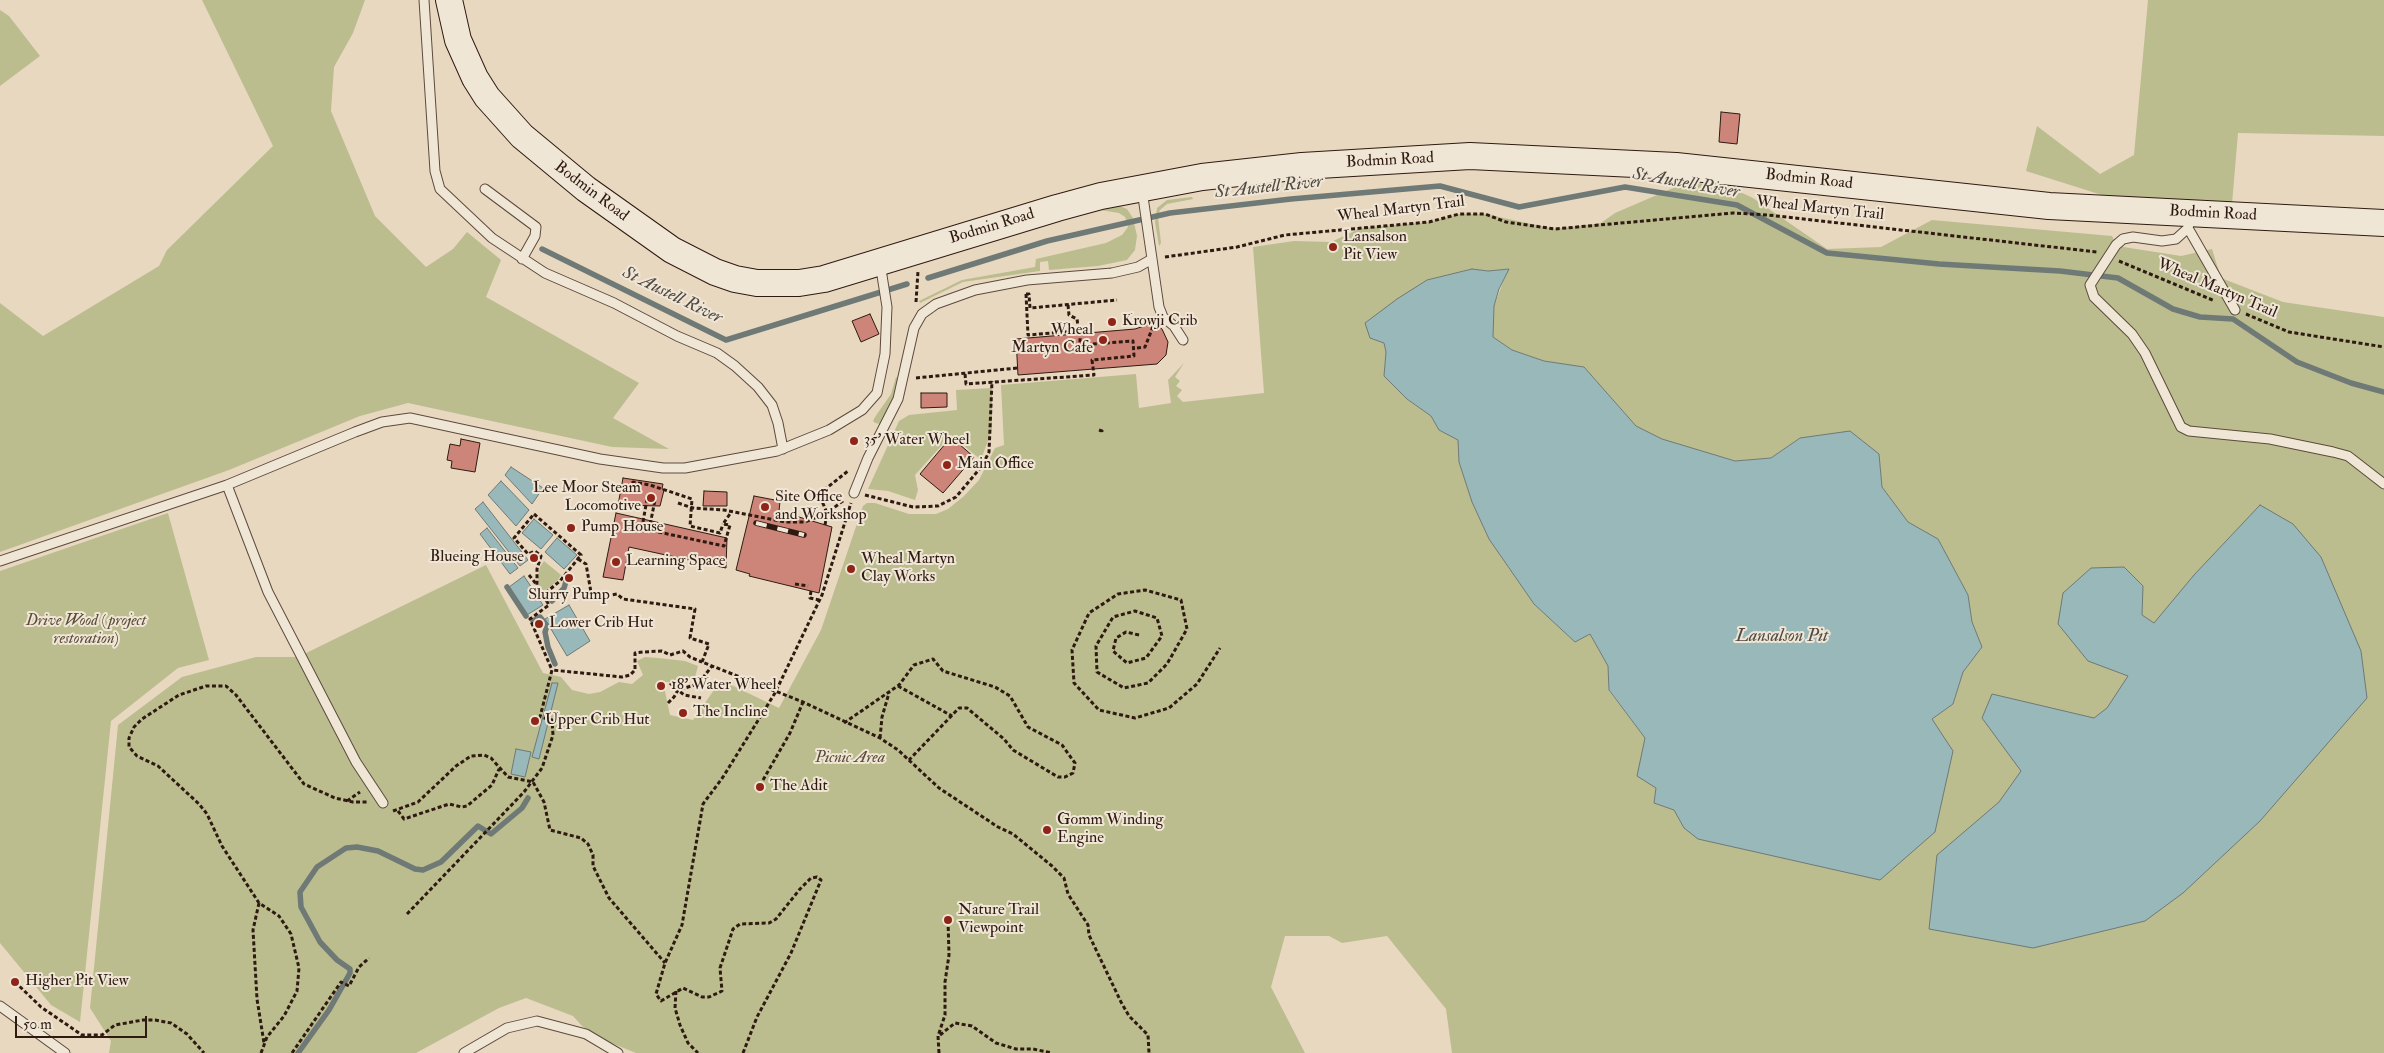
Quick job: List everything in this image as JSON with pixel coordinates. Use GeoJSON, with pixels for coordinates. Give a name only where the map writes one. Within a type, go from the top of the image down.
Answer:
{"type":"FeatureCollection","features":[{"type":"Feature","properties":{"kind":"main road","name":"Bodmin Road"},"geometry":{"type":"LineString","coordinates":[[449,0],[458,40],[466,60],[487,97],[504,118],[546,157],[586,189],[672,250],[715,272],[735,279],[757,283],[799,283],[881,271],[919,250],[1057,208],[1143,195],[1250,171],[1470,156],[1676,166],[2190,220],[2384,222]]}},
{"type":"Feature","properties":{"kind":"lane"},"geometry":{"type":"LineString","coordinates":[[424,0],[435,171],[440,189],[492,238],[545,273],[614,303],[677,336],[717,353],[758,387],[772,405],[783,449]]}},
{"type":"Feature","properties":{"kind":"lane"},"geometry":{"type":"LineString","coordinates":[[485,189],[536,227],[536,236],[522,259]]}},
{"type":"Feature","properties":{"kind":"lane"},"geometry":{"type":"LineString","coordinates":[[1143,195],[1159,307],[1163,317],[1174,326],[1183,340]]}},
{"type":"Feature","properties":{"kind":"lane"},"geometry":{"type":"LineString","coordinates":[[2235,310],[2190,220],[2176,239],[2162,241],[2132,236],[2123,239],[2116,244],[2090,286],[2094,297],[2132,334],[2145,353],[2181,427],[2189,431],[2270,439],[2348,456],[2384,484]]}},
{"type":"Feature","properties":{"kind":"lane"},"geometry":{"type":"LineString","coordinates":[[854,493],[868,458],[898,399],[914,328],[922,314],[936,304],[974,290],[1025,280],[1112,273],[1138,267],[1152,259]]}},
{"type":"Feature","properties":{"kind":"lane"},"geometry":{"type":"LineString","coordinates":[[0,561],[227,485],[382,422],[410,418],[600,459],[663,468],[685,468],[783,449],[830,430],[862,410],[877,393],[884,354],[887,308],[881,271]]}},
{"type":"Feature","properties":{"kind":"lane"},"geometry":{"type":"LineString","coordinates":[[227,485],[268,592],[356,762],[383,803]]}},
{"type":"Feature","properties":{"kind":"lane"},"geometry":{"type":"LineString","coordinates":[[0,1006],[66,1053]]}},
{"type":"Feature","properties":{"kind":"lane"},"geometry":{"type":"LineString","coordinates":[[464,1053],[506,1028],[537,1021],[586,1034],[618,1053]]}},
{"type":"Feature","properties":{"kind":"path","name":"Wheal Martyn Trail"},"geometry":{"type":"LineString","coordinates":[[1152,259],[1236,247],[1285,236],[1429,222],[1459,214],[1486,214],[1506,222],[1555,229],[1733,213],[1768,215],[2099,252],[2289,332],[2384,347]]}},
{"type":"Feature","properties":{"kind":"path"},"geometry":{"type":"LineString","coordinates":[[914,328],[919,250]]}},
{"type":"Feature","properties":{"kind":"path"},"geometry":{"type":"LineString","coordinates":[[1025,280],[1028,335],[1078,333]]}},
{"type":"Feature","properties":{"kind":"path"},"geometry":{"type":"LineString","coordinates":[[1026,294],[1028,294],[1030,308],[1117,300]]}},
{"type":"Feature","properties":{"kind":"path"},"geometry":{"type":"LineString","coordinates":[[965,374],[966,384],[1094,375],[1092,360],[1134,356],[1133,341],[1080,345],[1077,319],[1070,315],[1068,305]]}},
{"type":"Feature","properties":{"kind":"path"},"geometry":{"type":"LineString","coordinates":[[1137,348],[1145,347],[1154,324]]}},
{"type":"Feature","properties":{"kind":"path"},"geometry":{"type":"LineString","coordinates":[[902,379],[1017,368]]}},
{"type":"Feature","properties":{"kind":"path"},"geometry":{"type":"LineString","coordinates":[[854,493],[913,507],[938,506],[956,496],[982,466],[989,452],[992,382]]}},
{"type":"Feature","properties":{"kind":"path"},"geometry":{"type":"LineString","coordinates":[[825,525],[827,514],[820,494],[850,470]]}},
{"type":"Feature","properties":{"kind":"path"},"geometry":{"type":"LineString","coordinates":[[632,483],[650,485],[687,495],[692,499],[693,508],[690,526],[720,533],[723,524],[732,512]]}},
{"type":"Feature","properties":{"kind":"path"},"geometry":{"type":"LineString","coordinates":[[678,503],[693,508],[805,522],[827,514],[854,493]]}},
{"type":"Feature","properties":{"kind":"path"},"geometry":{"type":"LineString","coordinates":[[743,1053],[757,1017],[791,953],[821,880],[817,877],[811,878],[776,919],[769,923],[740,924],[733,929],[720,968],[722,991],[709,997],[702,997],[683,988],[661,1001],[656,994],[666,963],[682,925],[703,804],[724,777],[775,693],[819,600],[854,493]]}},
{"type":"Feature","properties":{"kind":"path"},"geometry":{"type":"LineString","coordinates":[[643,522],[647,499],[655,500],[649,530],[724,546],[730,525],[723,524]]}},
{"type":"Feature","properties":{"kind":"path"},"geometry":{"type":"LineString","coordinates":[[537,586],[537,569],[541,556],[535,551],[528,554],[514,538],[534,514],[581,555],[556,585],[543,595]]}},
{"type":"Feature","properties":{"kind":"path"},"geometry":{"type":"LineString","coordinates":[[578,559],[586,564],[592,598],[617,594],[623,599],[694,609],[690,638],[709,644],[702,662]]}},
{"type":"Feature","properties":{"kind":"path"},"geometry":{"type":"LineString","coordinates":[[407,914],[533,782],[554,736],[552,720],[540,717],[552,670],[530,619],[549,605],[528,575]]}},
{"type":"Feature","properties":{"kind":"path"},"geometry":{"type":"LineString","coordinates":[[795,584],[808,586]]}},
{"type":"Feature","properties":{"kind":"path"},"geometry":{"type":"LineString","coordinates":[[1139,635],[1126,632],[1116,638],[1114,651],[1127,663],[1146,658],[1162,636],[1157,618],[1135,611],[1113,618],[1096,646],[1096,672],[1124,688],[1148,683],[1167,664],[1187,629],[1181,600],[1145,590],[1118,594],[1089,614],[1072,650],[1074,683],[1099,710],[1136,718],[1169,708],[1198,684],[1220,648]]}},
{"type":"Feature","properties":{"kind":"path"},"geometry":{"type":"LineString","coordinates":[[812,591],[810,598],[819,600]]}},
{"type":"Feature","properties":{"kind":"path"},"geometry":{"type":"LineString","coordinates":[[552,670],[622,677],[630,675],[635,670],[635,654],[662,651],[670,655],[683,651],[690,658],[802,702],[880,738],[909,760],[938,788],[998,828],[1013,834],[1064,878],[1068,894],[1088,925],[1089,935],[1121,1002],[1130,1016],[1148,1036],[1149,1053]]}},
{"type":"Feature","properties":{"kind":"path"},"geometry":{"type":"LineString","coordinates":[[844,723],[898,686],[914,665],[933,660],[943,671],[995,687],[1010,696],[1028,727],[1062,745],[1076,763],[1069,776],[1058,777],[1013,750],[1004,739],[967,708],[959,708],[909,760]]}},
{"type":"Feature","properties":{"kind":"path"},"geometry":{"type":"LineString","coordinates":[[668,703],[674,698],[678,690],[698,684],[712,666]]}},
{"type":"Feature","properties":{"kind":"path"},"geometry":{"type":"LineString","coordinates":[[670,684],[684,694],[701,698]]}},
{"type":"Feature","properties":{"kind":"path"},"geometry":{"type":"LineString","coordinates":[[261,1053],[267,1037],[284,1016],[297,991],[299,968],[293,940],[279,916],[259,903],[222,846],[207,814],[199,804],[158,766],[137,756],[130,747],[129,738],[134,727],[142,719],[192,690],[226,686],[236,695],[304,784],[341,800],[383,803],[389,811],[398,811],[418,802],[456,766],[471,756],[484,755],[491,758],[508,777],[533,782],[544,802],[550,830],[582,838],[588,844],[593,866],[609,898],[666,963]]}},
{"type":"Feature","properties":{"kind":"path"},"geometry":{"type":"LineString","coordinates":[[898,686],[952,716]]}},
{"type":"Feature","properties":{"kind":"path"},"geometry":{"type":"LineString","coordinates":[[880,738],[881,722],[889,693]]}},
{"type":"Feature","properties":{"kind":"path"},"geometry":{"type":"LineString","coordinates":[[763,780],[790,733],[802,702]]}},
{"type":"Feature","properties":{"kind":"path"},"geometry":{"type":"LineString","coordinates":[[398,811],[404,819],[449,804],[462,807],[467,806],[492,785],[498,777],[499,769]]}},
{"type":"Feature","properties":{"kind":"path"},"geometry":{"type":"LineString","coordinates":[[259,903],[253,930],[257,999],[264,1045]]}},
{"type":"Feature","properties":{"kind":"path"},"geometry":{"type":"LineString","coordinates":[[938,1053],[938,1036],[945,1015],[945,982],[949,954],[948,920]]}},
{"type":"Feature","properties":{"kind":"path"},"geometry":{"type":"LineString","coordinates":[[292,1053],[341,982],[349,986],[359,967],[369,958]]}},
{"type":"Feature","properties":{"kind":"path"},"geometry":{"type":"LineString","coordinates":[[15,982],[42,1007],[82,1035],[102,1035],[115,1026],[143,1020],[155,1020],[171,1023],[187,1034],[204,1053]]}},
{"type":"Feature","properties":{"kind":"path"},"geometry":{"type":"LineString","coordinates":[[676,991],[675,1008],[680,1025],[688,1042],[698,1053]]}},
{"type":"Feature","properties":{"kind":"path"},"geometry":{"type":"LineString","coordinates":[[938,1036],[955,1023],[972,1026],[996,1043],[1016,1049],[1033,1049],[1052,1053]]}},
{"type":"Feature","properties":{"kind":"green space"},"geometry":{"type":"Polygon","coordinates":[[[202,0],[365,0],[353,33],[334,67],[331,111],[375,216],[426,267],[453,249],[467,232],[501,260],[486,297],[639,383],[613,418],[669,449],[612,447],[408,403],[360,416],[229,470],[0,552],[0,303],[43,336],[159,266],[167,250],[273,146],[202,0]]]}},
{"type":"Feature","properties":{"kind":"green space"},"geometry":{"type":"Polygon","coordinates":[[[2148,0],[2384,0],[2384,136],[2238,133],[2232,204],[2124,202],[2026,171],[2037,126],[2100,174],[2134,155],[2148,0]]]}},
{"type":"Feature","properties":{"kind":"green space"},"geometry":{"type":"Polygon","coordinates":[[[0,10],[9,16],[40,56],[0,86],[0,10]]]}},
{"type":"Feature","properties":{"kind":"green space","name":"Picnic Area"},"geometry":{"type":"Polygon","coordinates":[[[1687,182],[1727,186],[1753,198],[1827,249],[1881,247],[1932,220],[2112,236],[2117,246],[2181,256],[2212,249],[2221,278],[2283,302],[2384,317],[2384,1053],[1452,1053],[1446,1009],[1387,936],[1342,943],[1329,936],[1285,936],[1271,987],[1305,1053],[636,1053],[599,1038],[582,1026],[573,1016],[526,998],[499,1008],[416,1053],[109,1053],[111,1041],[90,1008],[118,725],[182,677],[256,657],[298,657],[486,565],[543,673],[561,677],[572,690],[589,694],[600,692],[619,682],[632,684],[643,675],[637,661],[645,657],[658,658],[685,661],[698,666],[695,677],[687,682],[663,682],[670,715],[693,720],[721,680],[779,708],[821,630],[863,506],[867,503],[875,503],[909,514],[936,514],[948,509],[964,496],[979,480],[995,448],[1004,445],[1001,385],[1136,374],[1139,408],[1171,403],[1168,380],[1184,363],[1175,377],[1180,381],[1176,386],[1182,390],[1177,396],[1183,402],[1264,393],[1253,247],[1294,241],[1331,242],[1361,228],[1429,222],[1459,214],[1485,214],[1555,229],[1601,223],[1615,213],[1687,182]],[[1472,269],[1427,280],[1365,323],[1384,343],[1386,352],[1384,376],[1407,399],[1431,416],[1439,430],[1458,440],[1459,462],[1472,502],[1489,539],[1534,604],[1575,642],[1590,634],[1608,666],[1609,691],[1645,738],[1642,755],[1656,788],[1654,803],[1674,810],[1684,828],[1932,719],[1953,704],[1963,672],[1982,647],[1972,622],[1968,595],[1938,540],[1908,522],[1882,487],[1879,454],[1800,438],[1771,458],[1735,461],[1666,441],[1636,426],[1584,367],[1544,361],[1512,350],[1493,337],[1494,306],[1508,269],[1488,271],[1472,269]]]}},
{"type":"Feature","properties":{"kind":"green space"},"geometry":{"type":"Polygon","coordinates":[[[1192,197],[1193,199],[1167,204],[1160,210],[1158,217],[1161,243],[1159,246],[1155,222],[1157,208],[1167,200],[1192,197]]]}},
{"type":"Feature","properties":{"kind":"green space"},"geometry":{"type":"Polygon","coordinates":[[[1120,206],[1127,209],[1133,218],[1137,236],[1135,250],[1127,260],[1098,266],[1049,270],[1048,261],[1040,262],[1040,271],[963,282],[920,303],[919,301],[962,280],[1035,267],[1036,259],[1106,243],[1122,235],[1128,227],[1127,222],[1125,217],[1119,213],[1094,209],[1120,206]]]}},
{"type":"Feature","properties":{"kind":"green space"},"geometry":{"type":"Polygon","coordinates":[[[896,377],[900,380],[896,396],[881,424],[875,423],[873,421],[891,394],[896,377]]]}},
{"type":"Feature","properties":{"kind":"green space"},"geometry":{"type":"Polygon","coordinates":[[[992,388],[992,429],[981,460],[951,435],[915,475],[918,490],[915,500],[888,491],[868,489],[899,421],[909,415],[957,410],[956,390],[992,388]]]}},
{"type":"Feature","properties":{"kind":"green space","name":"Drive Wood (project restoration)"},"geometry":{"type":"Polygon","coordinates":[[[168,513],[209,660],[178,668],[111,721],[80,1022],[51,1005],[0,943],[0,571],[168,513]]]}},
{"type":"Feature","properties":{"kind":"green space"},"geometry":{"type":"Polygon","coordinates":[[[544,561],[561,575],[544,592],[539,585],[538,576],[544,561]]]}},
{"type":"Feature","properties":{"kind":"water","name":"Lansalson Pit"},"geometry":{"type":"Polygon","coordinates":[[[1472,269],[1488,271],[1509,269],[1499,289],[1494,306],[1493,337],[1512,350],[1544,361],[1584,367],[1636,426],[1662,439],[1735,461],[1771,458],[1800,438],[1850,431],[1879,454],[1882,487],[1908,522],[1938,539],[1968,595],[1972,622],[1982,647],[1963,672],[1953,704],[1932,719],[1953,751],[1935,832],[1880,880],[1698,839],[1684,828],[1674,810],[1654,803],[1656,788],[1637,776],[1645,738],[1609,690],[1608,666],[1590,634],[1575,642],[1534,604],[1489,539],[1472,502],[1459,462],[1458,440],[1439,430],[1431,416],[1407,399],[1384,376],[1386,352],[1384,343],[1370,338],[1365,323],[1397,299],[1427,280],[1472,269]]]}},
{"type":"Feature","properties":{"kind":"water"},"geometry":{"type":"Polygon","coordinates":[[[511,467],[543,488],[532,504],[505,475],[511,467]]]}},
{"type":"Feature","properties":{"kind":"water"},"geometry":{"type":"Polygon","coordinates":[[[501,481],[529,510],[516,526],[488,495],[501,481]]]}},
{"type":"Feature","properties":{"kind":"water"},"geometry":{"type":"Polygon","coordinates":[[[483,502],[528,560],[520,566],[475,509],[483,502]]]}},
{"type":"Feature","properties":{"kind":"water"},"geometry":{"type":"Polygon","coordinates":[[[2260,505],[2293,524],[2321,557],[2361,651],[2367,698],[2260,821],[2183,893],[2145,921],[2033,948],[1929,929],[1937,855],[1999,802],[2021,771],[1982,718],[1992,694],[2094,718],[2107,708],[2128,676],[2088,661],[2058,624],[2063,593],[2091,568],[2124,567],[2143,586],[2142,615],[2154,623],[2194,575],[2260,505]]]}},
{"type":"Feature","properties":{"kind":"water"},"geometry":{"type":"Polygon","coordinates":[[[534,519],[553,535],[541,549],[522,533],[534,519]]]}},
{"type":"Feature","properties":{"kind":"water"},"geometry":{"type":"Polygon","coordinates":[[[487,528],[518,568],[510,574],[480,534],[487,528]]]}},
{"type":"Feature","properties":{"kind":"water"},"geometry":{"type":"Polygon","coordinates":[[[557,538],[577,555],[564,569],[545,552],[557,538]]]}},
{"type":"Feature","properties":{"kind":"water"},"geometry":{"type":"Polygon","coordinates":[[[524,576],[543,605],[527,615],[509,587],[524,576]]]}},
{"type":"Feature","properties":{"kind":"water"},"geometry":{"type":"Polygon","coordinates":[[[569,605],[590,641],[567,656],[545,619],[569,605]]]}},
{"type":"Feature","properties":{"kind":"water"},"geometry":{"type":"Polygon","coordinates":[[[552,683],[558,683],[539,759],[532,757],[552,683]]]}},
{"type":"Feature","properties":{"kind":"water"},"geometry":{"type":"Polygon","coordinates":[[[516,749],[531,752],[525,777],[511,774],[516,749]]]}},
{"type":"Feature","properties":{"kind":"building"},"geometry":{"type":"Polygon","coordinates":[[[1721,112],[1740,114],[1737,144],[1719,142],[1721,112]]]}},
{"type":"Feature","properties":{"kind":"building"},"geometry":{"type":"Polygon","coordinates":[[[870,314],[879,334],[861,342],[852,321],[870,314]]]}},
{"type":"Feature","properties":{"kind":"building"},"geometry":{"type":"Polygon","coordinates":[[[1154,324],[1162,329],[1168,342],[1166,355],[1157,364],[1018,375],[1016,339],[1135,329],[1154,324]]]}},
{"type":"Feature","properties":{"kind":"building"},"geometry":{"type":"Polygon","coordinates":[[[921,393],[947,393],[947,407],[921,408],[921,393]]]}},
{"type":"Feature","properties":{"kind":"building","name":"Main Office"},"geometry":{"type":"Polygon","coordinates":[[[951,437],[974,457],[943,493],[920,474],[951,437]]]}},
{"type":"Feature","properties":{"kind":"building"},"geometry":{"type":"Polygon","coordinates":[[[461,439],[480,443],[475,472],[451,468],[452,461],[447,460],[450,444],[460,446],[461,439]]]}},
{"type":"Feature","properties":{"kind":"building"},"geometry":{"type":"Polygon","coordinates":[[[623,478],[663,484],[662,489],[664,490],[660,506],[618,505],[623,478]]]}},
{"type":"Feature","properties":{"kind":"building"},"geometry":{"type":"Polygon","coordinates":[[[704,491],[727,492],[727,506],[703,506],[704,491]]]}},
{"type":"Feature","properties":{"kind":"building"},"geometry":{"type":"Polygon","coordinates":[[[754,496],[780,501],[779,511],[832,527],[819,593],[749,576],[750,574],[736,570],[754,496]]]}},
{"type":"Feature","properties":{"kind":"building"},"geometry":{"type":"Polygon","coordinates":[[[616,513],[727,538],[726,568],[629,547],[623,580],[603,577],[616,513]]]}},
{"type":"Feature","properties":{"kind":"waterway","name":"St Austell River"},"geometry":{"type":"LineString","coordinates":[[928,278],[1047,241],[1170,213],[1291,199],[1440,186],[1519,207],[1625,187],[1737,205],[1827,253],[1939,264],[2060,271],[2118,278],[2173,309],[2200,317],[2233,319],[2297,362],[2351,383],[2384,392]]}},
{"type":"Feature","properties":{"kind":"waterway","name":"St Austell River"},"geometry":{"type":"LineString","coordinates":[[542,249],[726,340],[907,284]]}},
{"type":"Feature","properties":{"kind":"waterway"},"geometry":{"type":"LineString","coordinates":[[552,601],[564,588],[567,578]]}},
{"type":"Feature","properties":{"kind":"waterway"},"geometry":{"type":"LineString","coordinates":[[507,587],[526,616]]}},
{"type":"Feature","properties":{"kind":"waterway"},"geometry":{"type":"LineString","coordinates":[[533,621],[540,617],[547,626],[545,632],[548,647],[555,664]]}},
{"type":"Feature","properties":{"kind":"waterway"},"geometry":{"type":"LineString","coordinates":[[298,1053],[329,1010],[350,973],[350,969],[337,960],[320,942],[301,907],[300,892],[317,867],[346,848],[357,847],[378,851],[415,869],[423,870],[441,862],[478,826],[491,834],[522,808],[528,798]]}},
{"type":"Feature","properties":{"kind":"railway"},"geometry":{"type":"LineString","coordinates":[[756,523],[804,535]]}},
{"type":"Feature","properties":{"kind":"place","name":"Lansalson Pit View"},"geometry":{"type":"Point","coordinates":[1333,247]}},
{"type":"Feature","properties":{"kind":"place","name":"Krowji Crib"},"geometry":{"type":"Point","coordinates":[1112,322]}},
{"type":"Feature","properties":{"kind":"place","name":"Wheal Martyn Cafe"},"geometry":{"type":"Point","coordinates":[1103,340]}},
{"type":"Feature","properties":{"kind":"place","name":"35' Water Wheel"},"geometry":{"type":"Point","coordinates":[854,441]}},
{"type":"Feature","properties":{"kind":"place","name":"Main Office"},"geometry":{"type":"Point","coordinates":[947,465]}},
{"type":"Feature","properties":{"kind":"place","name":"Lee Moor Steam Locomotive"},"geometry":{"type":"Point","coordinates":[651,498]}},
{"type":"Feature","properties":{"kind":"place","name":"Site Office and Workshop"},"geometry":{"type":"Point","coordinates":[765,507]}},
{"type":"Feature","properties":{"kind":"place","name":"Pump House"},"geometry":{"type":"Point","coordinates":[571,528]}},
{"type":"Feature","properties":{"kind":"place","name":"Blueing House"},"geometry":{"type":"Point","coordinates":[534,558]}},
{"type":"Feature","properties":{"kind":"place","name":"Learning Space"},"geometry":{"type":"Point","coordinates":[616,562]}},
{"type":"Feature","properties":{"kind":"place","name":"Wheal Martyn Clay Works"},"geometry":{"type":"Point","coordinates":[851,569]}},
{"type":"Feature","properties":{"kind":"place","name":"Slurry Pump"},"geometry":{"type":"Point","coordinates":[569,578]}},
{"type":"Feature","properties":{"kind":"place","name":"Lower Crib Hut"},"geometry":{"type":"Point","coordinates":[539,624]}},
{"type":"Feature","properties":{"kind":"place","name":"18' Water Wheel"},"geometry":{"type":"Point","coordinates":[661,686]}},
{"type":"Feature","properties":{"kind":"place","name":"The Incline"},"geometry":{"type":"Point","coordinates":[683,713]}},
{"type":"Feature","properties":{"kind":"place","name":"Upper Crib Hut"},"geometry":{"type":"Point","coordinates":[535,721]}},
{"type":"Feature","properties":{"kind":"place","name":"The Adit"},"geometry":{"type":"Point","coordinates":[760,787]}},
{"type":"Feature","properties":{"kind":"place","name":"Gomm Winding Engine"},"geometry":{"type":"Point","coordinates":[1047,830]}},
{"type":"Feature","properties":{"kind":"place","name":"Nature Trail Viewpoint"},"geometry":{"type":"Point","coordinates":[948,920]}},
{"type":"Feature","properties":{"kind":"place","name":"Higher Pit View"},"geometry":{"type":"Point","coordinates":[15,982]}}]}
